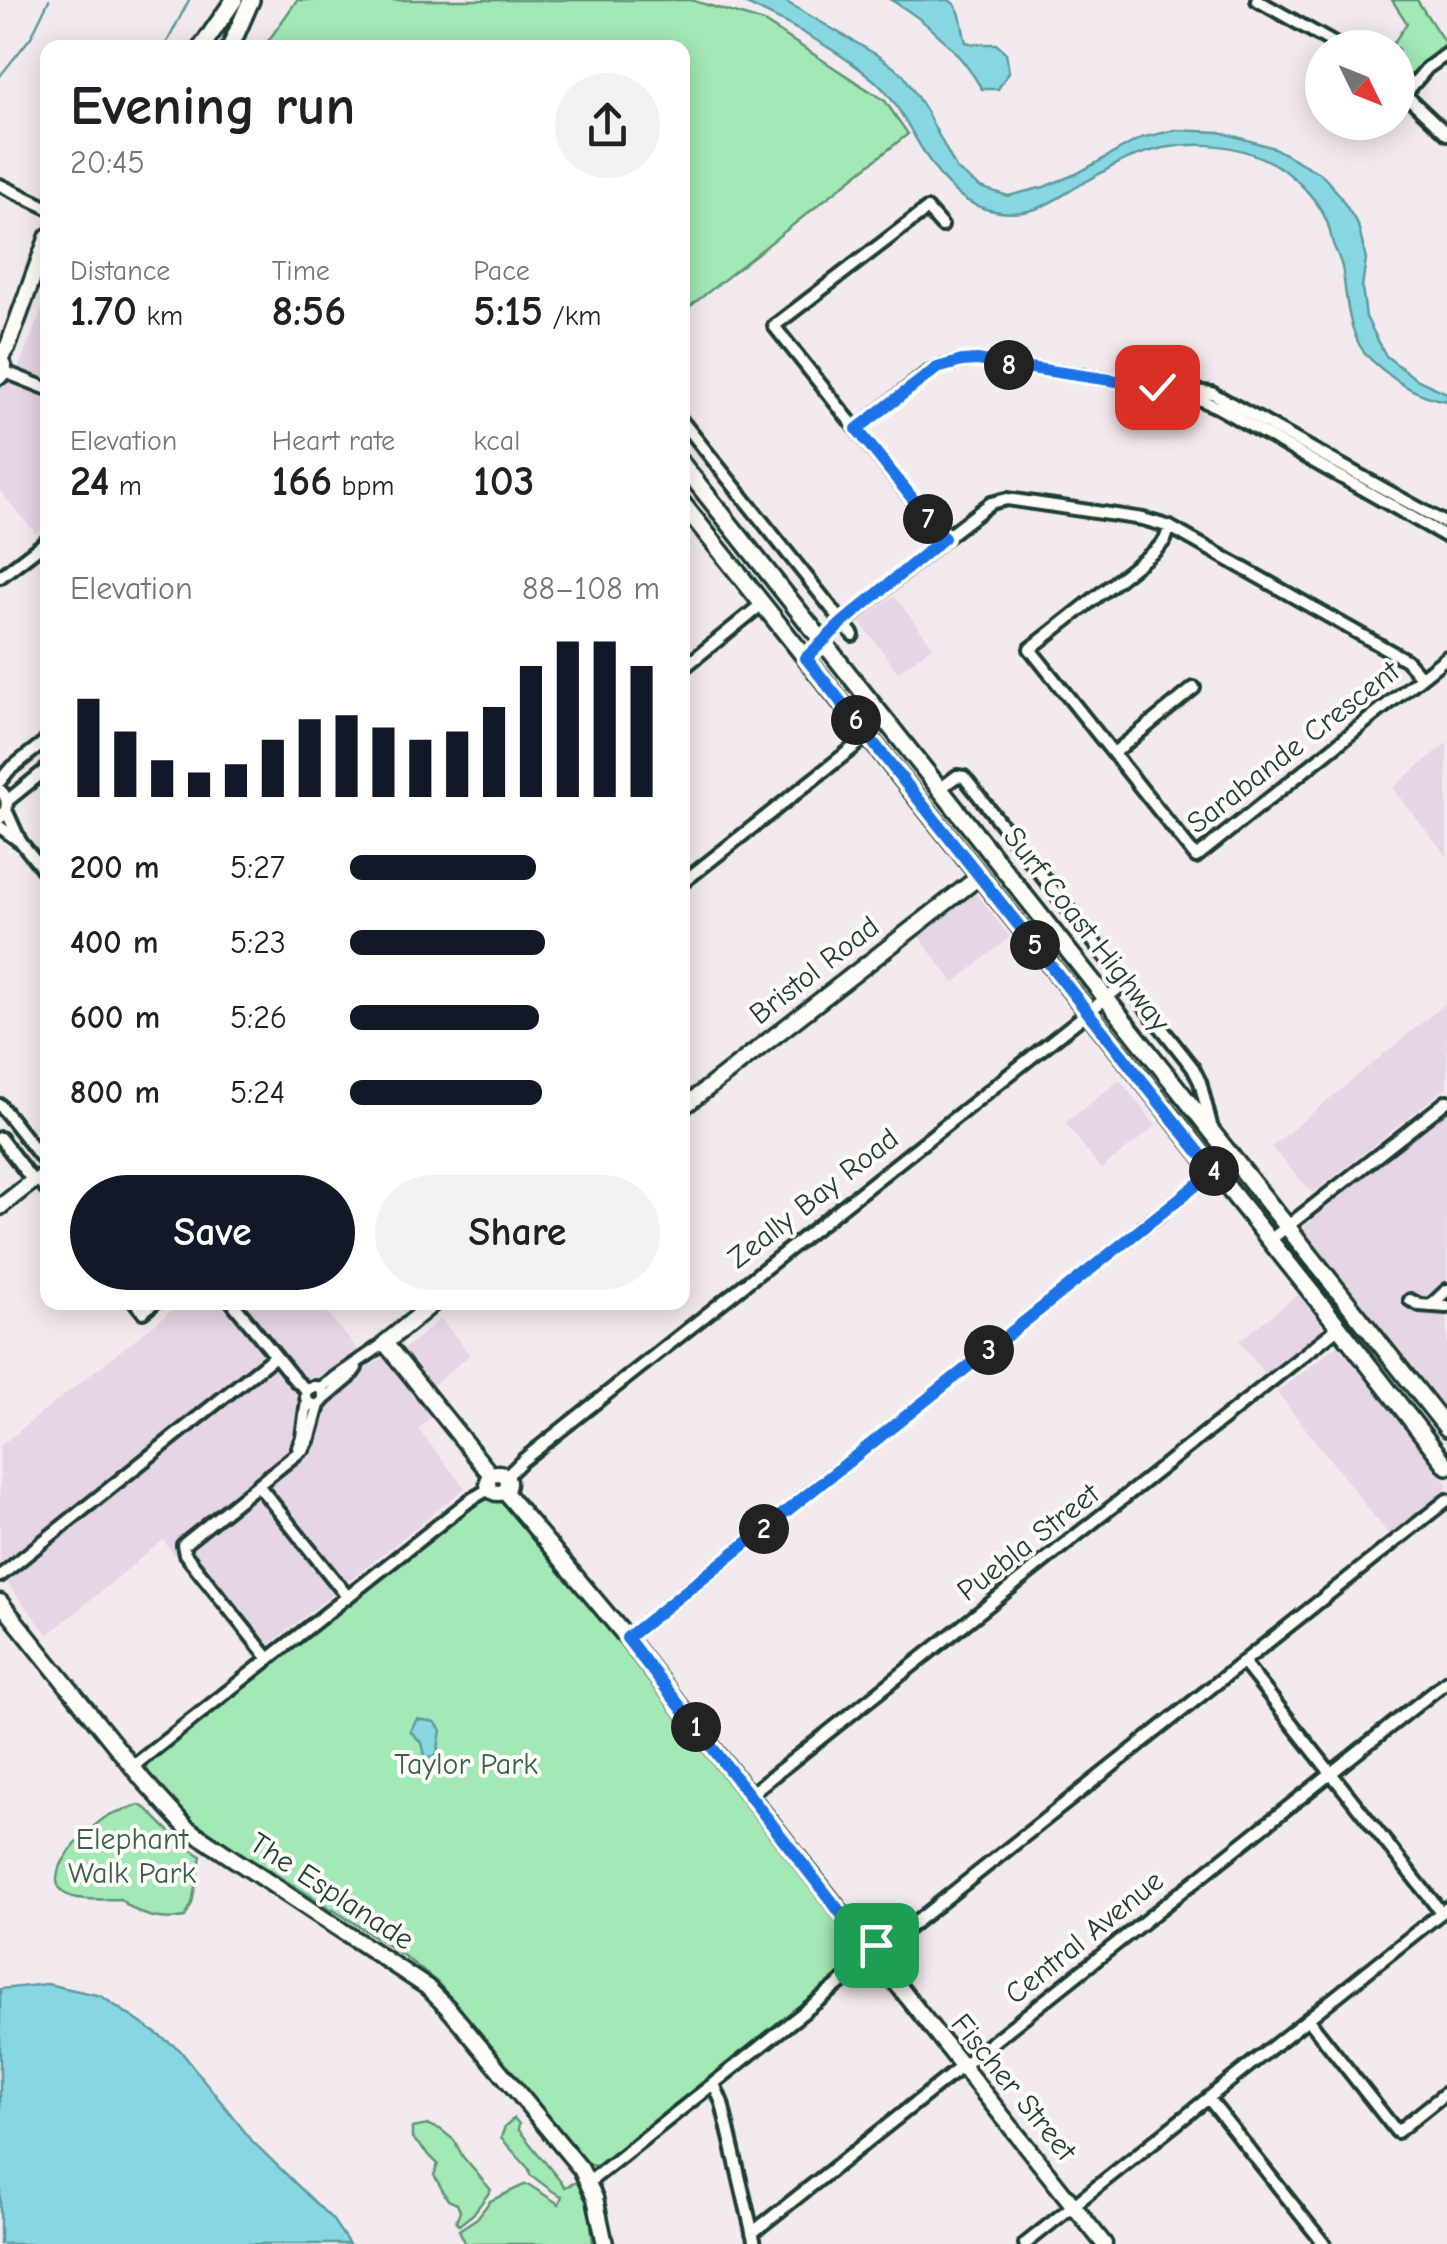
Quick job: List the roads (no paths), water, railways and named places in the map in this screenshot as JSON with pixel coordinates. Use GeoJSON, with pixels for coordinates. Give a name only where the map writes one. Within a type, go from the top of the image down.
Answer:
{"type":"FeatureCollection","features":[{"type":"Feature","properties":{"kind":"main road"},"geometry":{"type":"LineString","coordinates":[[206,40],[234,0]]}},
{"type":"Feature","properties":{"kind":"main road"},"geometry":{"type":"LineString","coordinates":[[234,40],[251,0]]}},
{"type":"Feature","properties":{"kind":"main road","name":"Surf Coast Highway"},"geometry":{"type":"LineString","coordinates":[[690,474],[1447,1428]]}},
{"type":"Feature","properties":{"kind":"main road","name":"Surf Coast Highway"},"geometry":{"type":"LineString","coordinates":[[690,513],[1447,1466]]}},
{"type":"Feature","properties":{"kind":"main road"},"geometry":{"type":"LineString","coordinates":[[762,604],[781,588]]}},
{"type":"Feature","properties":{"kind":"main road"},"geometry":{"type":"LineString","coordinates":[[806,658],[823,640]]}},
{"type":"Feature","properties":{"kind":"main road"},"geometry":{"type":"LineString","coordinates":[[980,876],[1001,864]]}},
{"type":"Feature","properties":{"kind":"street"},"geometry":{"type":"LineString","coordinates":[[1257,0],[1310,30]]}},
{"type":"Feature","properties":{"kind":"street"},"geometry":{"type":"LineString","coordinates":[[1415,79],[1447,54]]}},
{"type":"Feature","properties":{"kind":"street"},"geometry":{"type":"LineString","coordinates":[[1415,104],[1447,134]]}},
{"type":"Feature","properties":{"kind":"street"},"geometry":{"type":"LineString","coordinates":[[0,185],[40,204]]}},
{"type":"Feature","properties":{"kind":"street"},"geometry":{"type":"LineString","coordinates":[[942,226],[927,209],[774,326],[944,538]]}},
{"type":"Feature","properties":{"kind":"street"},"geometry":{"type":"LineString","coordinates":[[40,258],[1,366],[40,385]]}},
{"type":"Feature","properties":{"kind":"street"},"geometry":{"type":"LineString","coordinates":[[857,429],[926,374],[962,361],[1212,393],[1447,524]]}},
{"type":"Feature","properties":{"kind":"street"},"geometry":{"type":"LineString","coordinates":[[1157,387],[1206,401],[1447,536]]}},
{"type":"Feature","properties":{"kind":"street"},"geometry":{"type":"LineString","coordinates":[[690,431],[852,635]]}},
{"type":"Feature","properties":{"kind":"street"},"geometry":{"type":"LineString","coordinates":[[823,640],[944,538],[991,502],[1006,498],[1143,519],[1170,527],[1406,660],[1421,677]]}},
{"type":"Feature","properties":{"kind":"street","name":"Sarabande Crescent"},"geometry":{"type":"LineString","coordinates":[[1170,527],[1156,550],[1030,648],[1196,857],[1447,657]]}},
{"type":"Feature","properties":{"kind":"street"},"geometry":{"type":"LineString","coordinates":[[0,577],[40,546]]}},
{"type":"Feature","properties":{"kind":"street"},"geometry":{"type":"LineString","coordinates":[[690,663],[762,604]]}},
{"type":"Feature","properties":{"kind":"street"},"geometry":{"type":"LineString","coordinates":[[1114,753],[1194,688]]}},
{"type":"Feature","properties":{"kind":"street"},"geometry":{"type":"LineString","coordinates":[[690,878],[868,736]]}},
{"type":"Feature","properties":{"kind":"street"},"geometry":{"type":"LineString","coordinates":[[0,781],[40,745]]}},
{"type":"Feature","properties":{"kind":"street"},"geometry":{"type":"LineString","coordinates":[[4,810],[40,776]]}},
{"type":"Feature","properties":{"kind":"street"},"geometry":{"type":"LineString","coordinates":[[941,788],[956,776],[964,778],[1023,852],[1192,1068],[1200,1082],[1215,1136]]}},
{"type":"Feature","properties":{"kind":"street"},"geometry":{"type":"LineString","coordinates":[[0,790],[4,810],[20,842],[40,866]]}},
{"type":"Feature","properties":{"kind":"street"},"geometry":{"type":"LineString","coordinates":[[0,827],[20,842]]}},
{"type":"Feature","properties":{"kind":"street"},"geometry":{"type":"LineString","coordinates":[[1001,864],[1023,852]]}},
{"type":"Feature","properties":{"kind":"street","name":"Bristol Road"},"geometry":{"type":"LineString","coordinates":[[690,1102],[980,876]]}},
{"type":"Feature","properties":{"kind":"street","name":"Zeally Bay Road"},"geometry":{"type":"LineString","coordinates":[[132,1767],[470,1500],[498,1483],[1125,983]]}},
{"type":"Feature","properties":{"kind":"street"},"geometry":{"type":"LineString","coordinates":[[1270,1240],[1447,1101]]}},
{"type":"Feature","properties":{"kind":"street"},"geometry":{"type":"LineString","coordinates":[[0,1105],[40,1158]]}},
{"type":"Feature","properties":{"kind":"street"},"geometry":{"type":"LineString","coordinates":[[0,1128],[11,1120]]}},
{"type":"Feature","properties":{"kind":"street"},"geometry":{"type":"LineString","coordinates":[[0,1138],[40,1185]]}},
{"type":"Feature","properties":{"kind":"street"},"geometry":{"type":"LineString","coordinates":[[627,1638],[1214,1171]]}},
{"type":"Feature","properties":{"kind":"street"},"geometry":{"type":"LineString","coordinates":[[0,1207],[40,1175]]}},
{"type":"Feature","properties":{"kind":"street"},"geometry":{"type":"LineString","coordinates":[[1430,1306],[1447,1290]]}},
{"type":"Feature","properties":{"kind":"street"},"geometry":{"type":"LineString","coordinates":[[1410,1300],[1447,1307]]}},
{"type":"Feature","properties":{"kind":"street"},"geometry":{"type":"LineString","coordinates":[[238,1310],[314,1399]]}},
{"type":"Feature","properties":{"kind":"street"},"geometry":{"type":"LineString","coordinates":[[268,1659],[185,1554],[183,1545],[296,1450],[314,1399],[313,1386],[320,1388],[359,1362],[426,1310]]}},
{"type":"Feature","properties":{"kind":"street","name":"Puebla Street"},"geometry":{"type":"LineString","coordinates":[[749,1795],[1339,1327]]}},
{"type":"Feature","properties":{"kind":"street","name":"Fischer Street"},"geometry":{"type":"LineString","coordinates":[[385,1343],[627,1638],[1104,2244]]}},
{"type":"Feature","properties":{"kind":"street"},"geometry":{"type":"LineString","coordinates":[[0,1576],[274,1356]]}},
{"type":"Feature","properties":{"kind":"street"},"geometry":{"type":"LineString","coordinates":[[314,1399],[349,1378],[359,1362]]}},
{"type":"Feature","properties":{"kind":"street"},"geometry":{"type":"LineString","coordinates":[[258,1485],[347,1596]]}},
{"type":"Feature","properties":{"kind":"street"},"geometry":{"type":"LineString","coordinates":[[589,2182],[1447,1500]]}},
{"type":"Feature","properties":{"kind":"street","name":"The Esplanade"},"geometry":{"type":"LineString","coordinates":[[0,1602],[132,1767],[196,1835],[427,1988],[473,2038],[589,2182],[605,2244]]}},
{"type":"Feature","properties":{"kind":"street"},"geometry":{"type":"LineString","coordinates":[[1026,2244],[1444,1910],[1243,1662]]}},
{"type":"Feature","properties":{"kind":"street","name":"Central Avenue"},"geometry":{"type":"LineString","coordinates":[[754,2238],[962,2066],[1447,1681]]}},
{"type":"Feature","properties":{"kind":"street"},"geometry":{"type":"LineString","coordinates":[[1308,2019],[1396,2132],[1447,2092]]}},
{"type":"Feature","properties":{"kind":"street"},"geometry":{"type":"LineString","coordinates":[[714,2084],[754,2238]]}},
{"type":"Feature","properties":{"kind":"street"},"geometry":{"type":"LineString","coordinates":[[1208,2098],[1324,2244]]}},
{"type":"Feature","properties":{"kind":"water"},"geometry":{"type":"Polygon","coordinates":[[[738,0],[783,0],[877,55],[903,74],[957,170],[980,187],[1008,196],[1076,174],[1141,138],[1175,130],[1220,132],[1274,148],[1321,174],[1358,225],[1366,259],[1362,287],[1366,317],[1386,356],[1416,379],[1447,393],[1447,401],[1405,386],[1364,352],[1352,324],[1342,265],[1324,215],[1296,181],[1267,160],[1210,145],[1171,147],[1126,159],[1032,210],[994,211],[954,191],[875,81],[809,36],[738,0]]]}},
{"type":"Feature","properties":{"kind":"water"},"geometry":{"type":"Polygon","coordinates":[[[891,0],[954,3],[966,42],[996,44],[1006,53],[1009,72],[998,89],[982,89],[943,39],[891,0]]]}},
{"type":"Feature","properties":{"kind":"water"},"geometry":{"type":"Polygon","coordinates":[[[417,1719],[435,1722],[441,1730],[437,1755],[426,1759],[422,1743],[410,1731],[417,1719]]]}},
{"type":"Feature","properties":{"kind":"water"},"geometry":{"type":"Polygon","coordinates":[[[47,1984],[101,1996],[179,2049],[253,2142],[332,2219],[349,2244],[0,2244],[0,1989],[47,1984]]]}},
{"type":"Feature","properties":{"kind":"waterway"},"geometry":{"type":"LineString","coordinates":[[0,76],[31,37],[49,0]]}},
{"type":"Feature","properties":{"kind":"waterway"},"geometry":{"type":"LineString","coordinates":[[168,40],[189,0]]}},
{"type":"Feature","properties":{"kind":"park label","name":"Taylor Park"},"geometry":{"type":"Point","coordinates":[466,1764]}},
{"type":"Feature","properties":{"kind":"park label","name":"Elephant Walk Park"},"geometry":{"type":"Point","coordinates":[132,1856]}}]}
